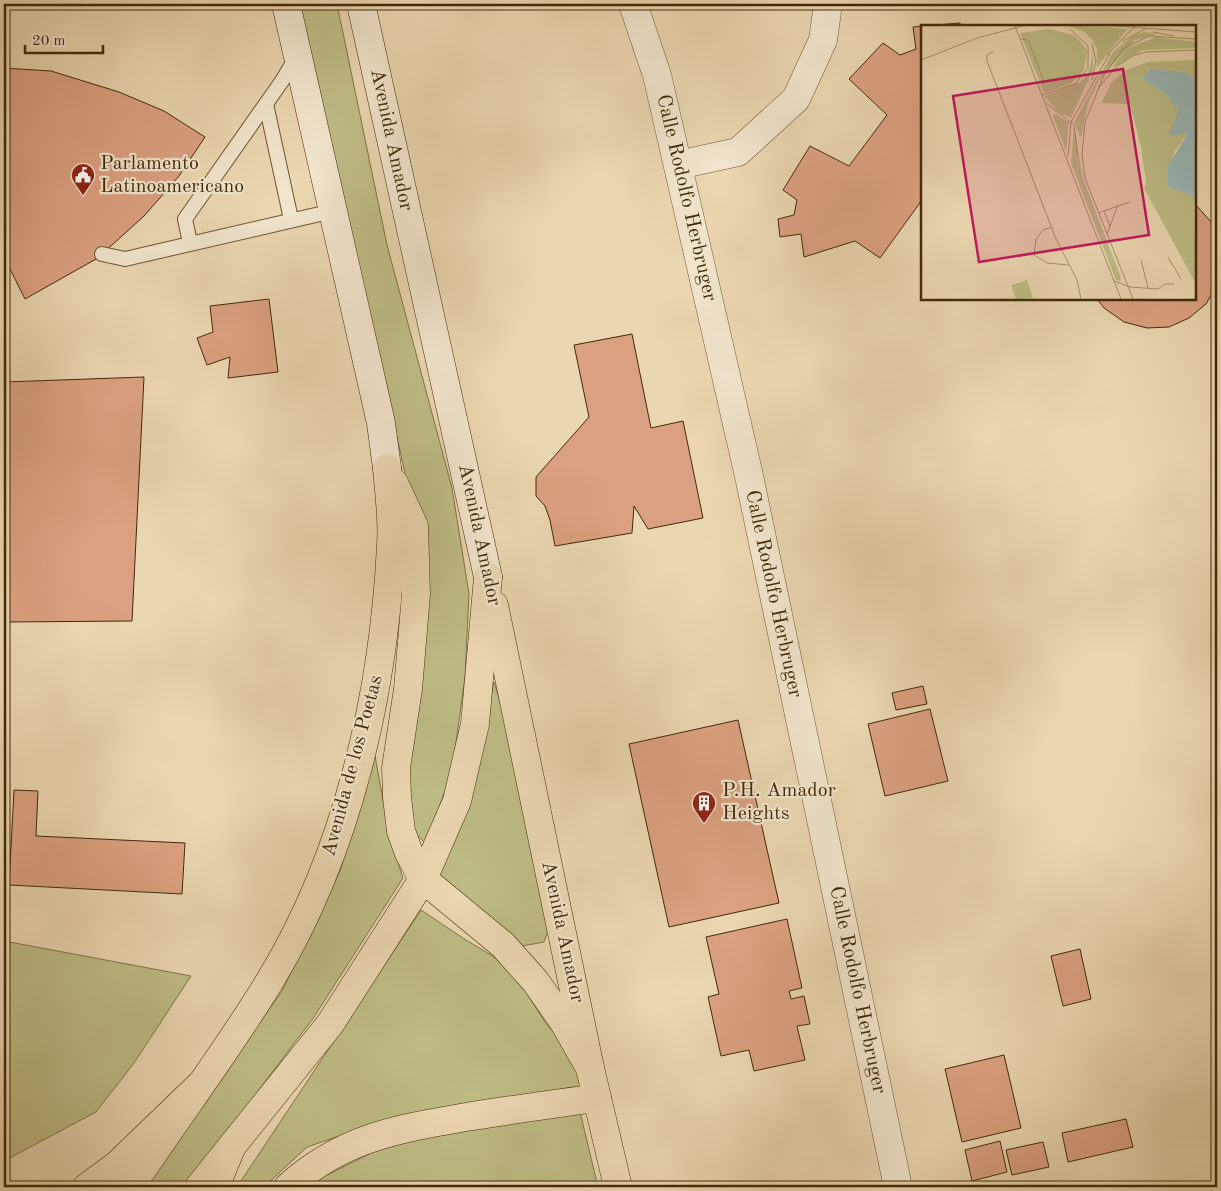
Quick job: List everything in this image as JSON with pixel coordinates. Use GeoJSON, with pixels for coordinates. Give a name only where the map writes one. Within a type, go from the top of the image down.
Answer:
{"type":"FeatureCollection","features":[{"type":"Feature","properties":{"kind":"main road"},"geometry":{"type":"LineString","coordinates":[[387,468],[414,526],[416,594],[408,689],[396,768],[401,831],[409,853],[423,879]]}},
{"type":"Feature","properties":{"kind":"main road","name":"Avenida de los Poetas"},"geometry":{"type":"LineString","coordinates":[[127,1187],[142,1170],[227,1048],[271,978],[296,933],[328,864],[357,769],[373,704],[383,643],[392,542],[387,468]]}},
{"type":"Feature","properties":{"kind":"main road"},"geometry":{"type":"LineString","coordinates":[[199,1187],[330,1024],[423,879],[457,801],[475,724],[488,577]]}},
{"type":"Feature","properties":{"kind":"main road","name":"Avenida Amador"},"geometry":{"type":"LineString","coordinates":[[488,577],[597,1098],[612,1184]]}},
{"type":"Feature","properties":{"kind":"main road","name":"Avenida Amador"},"geometry":{"type":"LineString","coordinates":[[423,879],[503,945],[536,982],[565,1024],[590,1068]]}},
{"type":"Feature","properties":{"kind":"main road"},"geometry":{"type":"LineString","coordinates":[[87,1187],[117,1165],[199,1086]]}},
{"type":"Feature","properties":{"kind":"main road"},"geometry":{"type":"LineString","coordinates":[[288,1187],[313,1166],[355,1144],[380,1134],[522,1108],[597,1098]]}},
{"type":"Feature","properties":{"kind":"main road"},"geometry":{"type":"LineString","coordinates":[[215,1187],[232,1146]]}},
{"type":"Feature","properties":{"kind":"street"},"geometry":{"type":"LineString","coordinates":[[286,4],[382,423],[387,468]]}},
{"type":"Feature","properties":{"kind":"street","name":"Avenida Amador"},"geometry":{"type":"LineString","coordinates":[[361,4],[488,577]]}},
{"type":"Feature","properties":{"kind":"street","name":"Calle Rodolfo Herbruger"},"geometry":{"type":"LineString","coordinates":[[633,4],[657,74],[749,476],[898,1187]]}},
{"type":"Feature","properties":{"kind":"street"},"geometry":{"type":"LineString","coordinates":[[678,165],[738,152],[796,99],[823,40],[828,4]]}},
{"type":"Feature","properties":{"kind":"lane"},"geometry":{"type":"LineString","coordinates":[[190,243],[185,219],[298,56]]}},
{"type":"Feature","properties":{"kind":"lane"},"geometry":{"type":"LineString","coordinates":[[266,104],[291,219]]}},
{"type":"Feature","properties":{"kind":"lane"},"geometry":{"type":"LineString","coordinates":[[102,254],[124,259],[291,219],[333,211]]}},
{"type":"Feature","properties":{"kind":"shaded area"},"geometry":{"type":"Polygon","coordinates":[[[299,4],[337,4],[387,245],[452,488],[469,594],[465,677],[452,771],[426,844],[412,830],[405,789],[417,573],[405,473],[299,4]]]}},
{"type":"Feature","properties":{"kind":"shaded area"},"geometry":{"type":"Polygon","coordinates":[[[494,682],[521,771],[551,922],[544,942],[517,947],[437,874],[467,807],[494,682]]]}},
{"type":"Feature","properties":{"kind":"shaded area"},"geometry":{"type":"Polygon","coordinates":[[[375,756],[390,838],[403,878],[314,1017],[191,1180],[184,1187],[139,1187],[282,991],[340,871],[375,756]]]}},
{"type":"Feature","properties":{"kind":"shaded area"},"geometry":{"type":"Polygon","coordinates":[[[421,910],[491,955],[514,973],[545,1022],[575,1058],[581,1088],[380,1122],[307,1147],[264,1187],[237,1187],[421,910]]]}},
{"type":"Feature","properties":{"kind":"shaded area"},"geometry":{"type":"Polygon","coordinates":[[[4,941],[191,976],[134,1063],[96,1112],[4,1161],[4,941]]]}},
{"type":"Feature","properties":{"kind":"shaded area"},"geometry":{"type":"Polygon","coordinates":[[[580,1112],[598,1187],[312,1187],[319,1179],[389,1144],[580,1112]]]}},
{"type":"Feature","properties":{"kind":"building"},"geometry":{"type":"Polygon","coordinates":[[[960,23],[960,25],[937,25],[960,23]]]}},
{"type":"Feature","properties":{"kind":"building"},"geometry":{"type":"Polygon","coordinates":[[[921,26],[921,201],[880,258],[855,241],[804,257],[801,234],[780,237],[778,219],[794,215],[797,200],[783,190],[810,146],[849,166],[887,115],[849,79],[883,43],[900,55],[916,49],[913,27],[921,26]]]}},
{"type":"Feature","properties":{"kind":"building","name":"Parlamento Latinoamericano"},"geometry":{"type":"Polygon","coordinates":[[[4,68],[51,71],[119,92],[164,111],[205,137],[179,176],[144,216],[102,254],[25,299],[4,257],[4,68]]]}},
{"type":"Feature","properties":{"kind":"building"},"geometry":{"type":"Polygon","coordinates":[[[1196,205],[1212,223],[1217,235],[1217,285],[1206,304],[1189,318],[1169,327],[1147,328],[1124,322],[1104,308],[1098,300],[1196,300],[1196,205]]]}},
{"type":"Feature","properties":{"kind":"building"},"geometry":{"type":"Polygon","coordinates":[[[269,299],[278,372],[228,378],[230,357],[207,365],[197,338],[213,332],[210,306],[269,299]]]}},
{"type":"Feature","properties":{"kind":"building"},"geometry":{"type":"Polygon","coordinates":[[[632,334],[651,428],[683,421],[703,518],[648,529],[634,506],[632,533],[555,546],[545,506],[536,496],[536,477],[589,417],[574,345],[632,334]]]}},
{"type":"Feature","properties":{"kind":"building"},"geometry":{"type":"Polygon","coordinates":[[[144,377],[132,621],[4,622],[4,382],[144,377]]]}},
{"type":"Feature","properties":{"kind":"building"},"geometry":{"type":"Polygon","coordinates":[[[923,686],[927,704],[896,710],[892,693],[923,686]]]}},
{"type":"Feature","properties":{"kind":"building"},"geometry":{"type":"Polygon","coordinates":[[[930,709],[948,781],[885,796],[868,724],[930,709]]]}},
{"type":"Feature","properties":{"kind":"building","name":"P.H. Amador Heights"},"geometry":{"type":"Polygon","coordinates":[[[738,720],[779,903],[669,927],[629,744],[738,720]]]}},
{"type":"Feature","properties":{"kind":"building"},"geometry":{"type":"Polygon","coordinates":[[[14,790],[38,791],[36,836],[185,843],[182,894],[9,885],[14,790]]]}},
{"type":"Feature","properties":{"kind":"building"},"geometry":{"type":"Polygon","coordinates":[[[787,919],[802,988],[789,991],[791,999],[804,996],[810,1024],[797,1026],[805,1060],[754,1071],[749,1050],[721,1056],[708,997],[719,994],[706,937],[787,919]]]}},
{"type":"Feature","properties":{"kind":"building"},"geometry":{"type":"Polygon","coordinates":[[[1080,949],[1091,999],[1063,1006],[1051,956],[1080,949]]]}},
{"type":"Feature","properties":{"kind":"building"},"geometry":{"type":"Polygon","coordinates":[[[1004,1055],[1021,1128],[962,1142],[945,1069],[1004,1055]]]}},
{"type":"Feature","properties":{"kind":"building"},"geometry":{"type":"Polygon","coordinates":[[[1126,1119],[1133,1147],[1068,1162],[1062,1133],[1126,1119]]]}},
{"type":"Feature","properties":{"kind":"building"},"geometry":{"type":"Polygon","coordinates":[[[1000,1141],[1007,1172],[972,1181],[965,1150],[1000,1141]]]}},
{"type":"Feature","properties":{"kind":"building"},"geometry":{"type":"Polygon","coordinates":[[[1043,1142],[1049,1167],[1012,1175],[1006,1150],[1043,1142]]]}},
{"type":"Feature","properties":{"kind":"place","name":"Parlamento Latinoamericano"},"geometry":{"type":"Point","coordinates":[83,196]}},
{"type":"Feature","properties":{"kind":"place","name":"P.H. Amador Heights"},"geometry":{"type":"Point","coordinates":[704,824]}}]}
